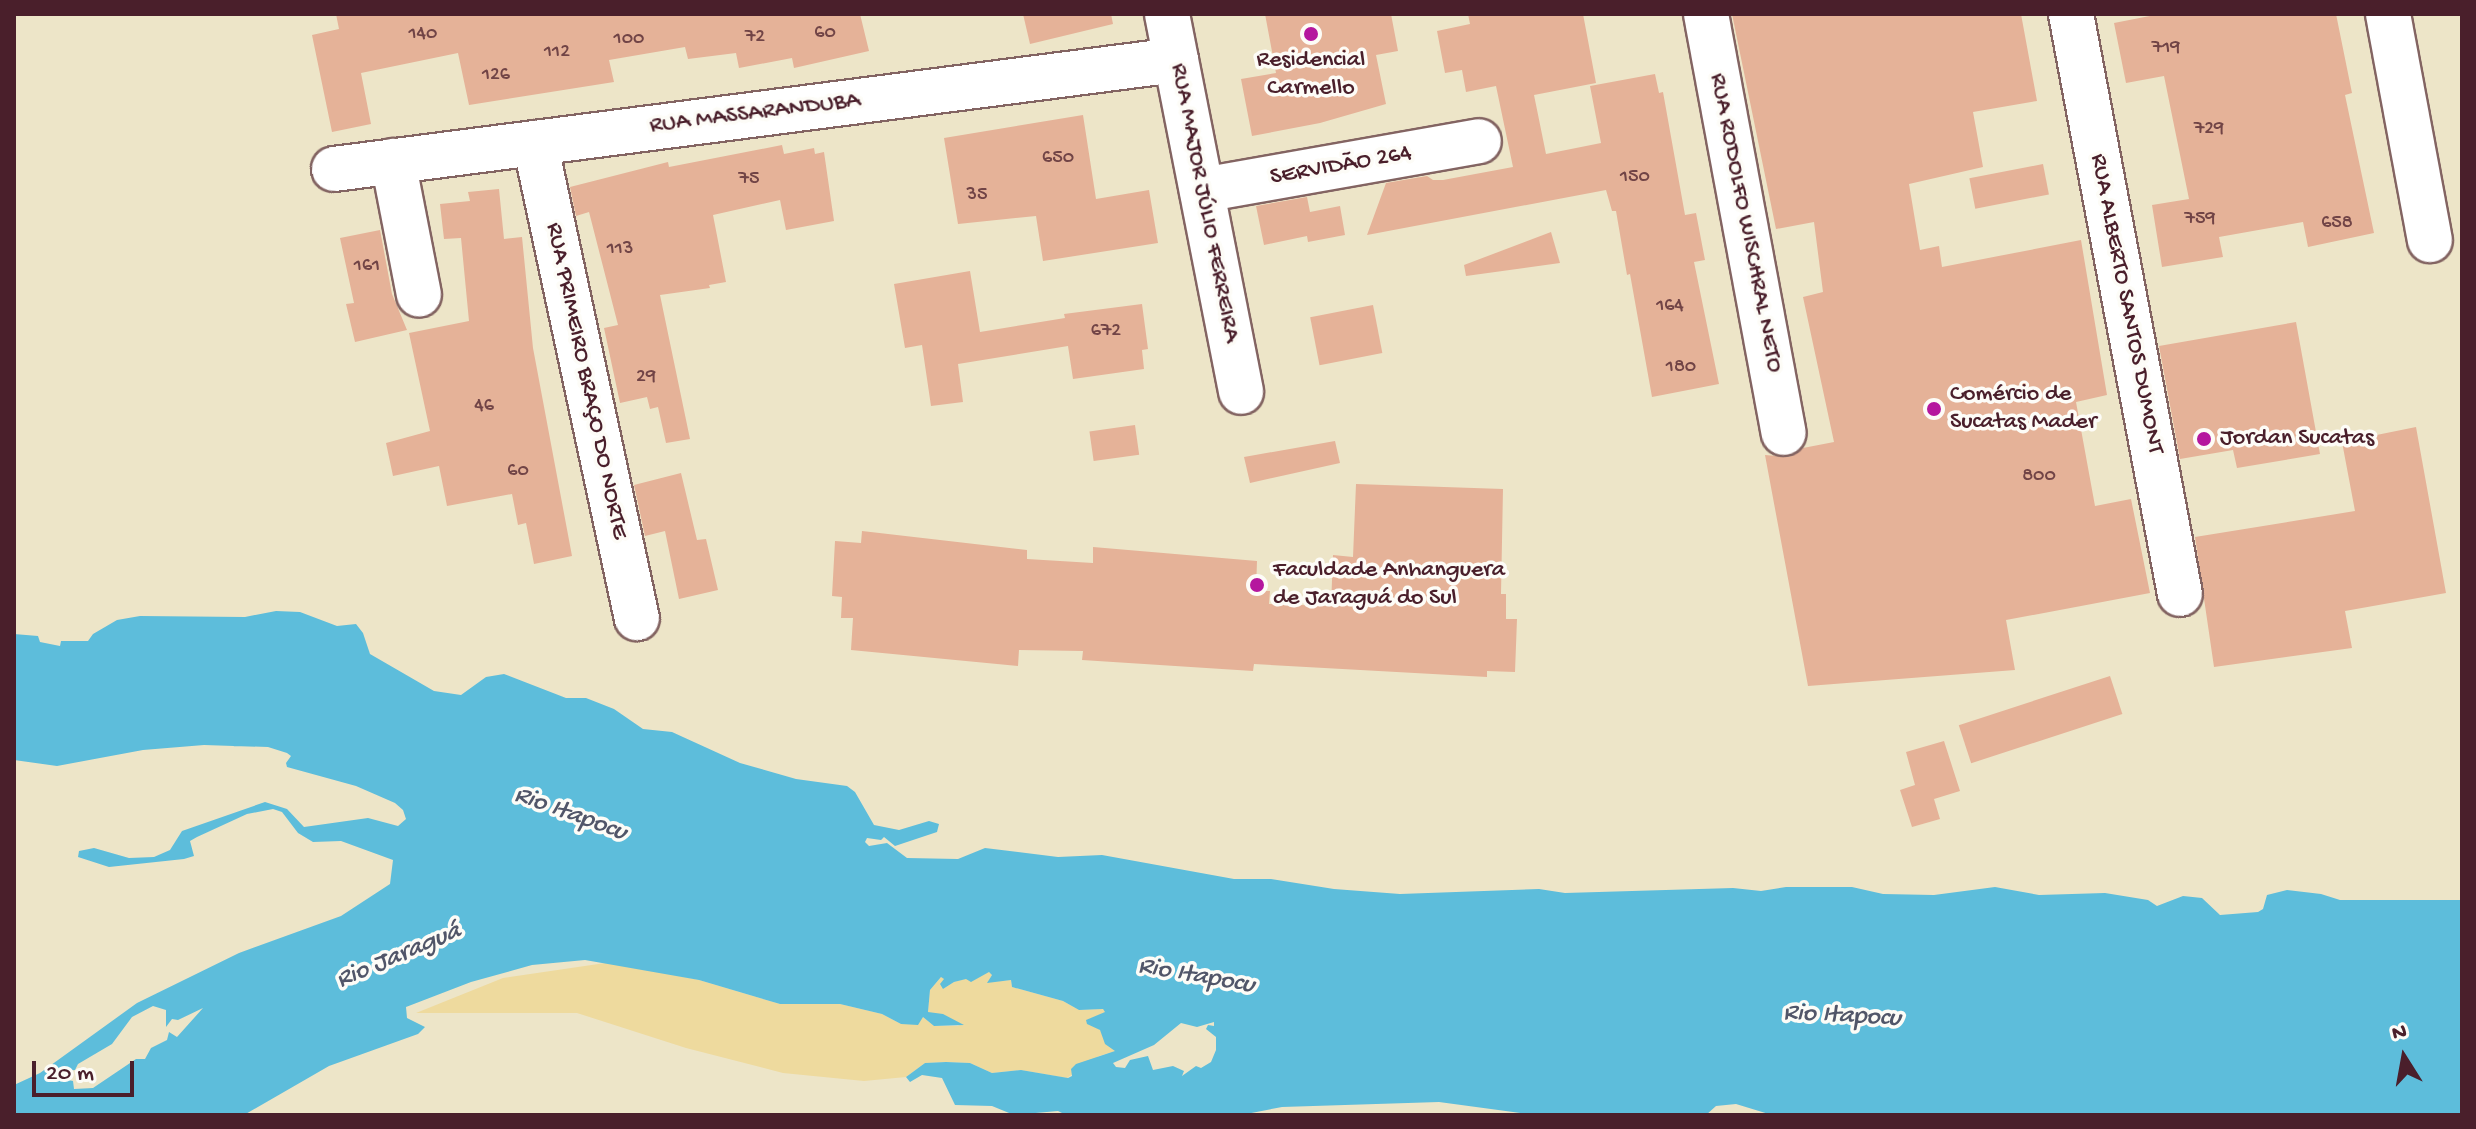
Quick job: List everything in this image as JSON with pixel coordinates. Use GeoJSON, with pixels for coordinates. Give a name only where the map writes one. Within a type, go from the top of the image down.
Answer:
{"type":"FeatureCollection","features":[{"type":"Feature","properties":{"kind":"street","name":"RUA MAJOR JÚLIO FERREIRA"},"geometry":{"type":"LineString","coordinates":[[1167,14],[1241,392]]}},
{"type":"Feature","properties":{"kind":"street","name":"RUA RODOLFO WISCHRAL NETO"},"geometry":{"type":"LineString","coordinates":[[1706,14],[1784,433]]}},
{"type":"Feature","properties":{"kind":"street","name":"RUA ALBERTO SANTOS DUMONT"},"geometry":{"type":"LineString","coordinates":[[2071,14],[2180,594]]}},
{"type":"Feature","properties":{"kind":"street"},"geometry":{"type":"LineString","coordinates":[[2388,14],[2430,240]]}},
{"type":"Feature","properties":{"kind":"street","name":"RUA MASSARANDUBA"},"geometry":{"type":"LineString","coordinates":[[334,169],[1176,60]]}},
{"type":"Feature","properties":{"kind":"street","name":"SERVIDÃO 264"},"geometry":{"type":"LineString","coordinates":[[1202,190],[1479,141]]}},
{"type":"Feature","properties":{"kind":"street","name":"RUA PRIMEIRO BRAÇO DO NORTE"},"geometry":{"type":"LineString","coordinates":[[535,143],[637,618]]}},
{"type":"Feature","properties":{"kind":"street"},"geometry":{"type":"LineString","coordinates":[[393,161],[419,295]]}},
{"type":"Feature","properties":{"kind":"sand"},"geometry":{"type":"Polygon","coordinates":[[[612,962],[699,980],[780,1004],[840,1004],[882,1014],[901,1024],[923,1017],[934,1026],[960,1026],[928,1012],[930,990],[941,977],[945,979],[943,989],[954,982],[989,972],[992,975],[988,982],[1011,980],[1012,987],[1063,1001],[1079,1010],[1103,1009],[1106,1012],[1087,1020],[1100,1030],[1116,1051],[1099,1056],[1067,1078],[1021,1070],[992,1073],[970,1063],[946,1062],[925,1063],[906,1077],[864,1081],[783,1073],[686,1048],[577,1013],[416,1013],[503,978],[612,962]]]}},
{"type":"Feature","properties":{"kind":"water"},"geometry":{"type":"Polygon","coordinates":[[[276,611],[300,612],[337,626],[356,624],[363,633],[370,654],[434,691],[461,695],[486,677],[504,674],[566,698],[586,698],[614,709],[643,729],[672,732],[740,763],[796,779],[847,786],[855,792],[874,825],[899,830],[929,821],[939,824],[937,832],[895,846],[884,837],[881,840],[867,838],[865,842],[869,846],[887,843],[907,858],[958,859],[985,848],[1058,857],[1102,855],[1234,879],[1271,879],[1334,889],[1400,894],[1539,889],[1565,893],[1852,887],[1883,894],[1934,895],[1995,887],[2039,895],[2105,893],[2148,900],[2157,906],[2183,896],[2202,898],[2220,915],[2258,912],[2263,909],[2267,895],[2287,890],[2340,900],[2462,900],[2462,1115],[1772,1115],[1736,1104],[1716,1106],[1706,1115],[1535,1115],[1439,1102],[1282,1107],[1241,1115],[1066,1115],[1058,1111],[1014,1115],[992,1106],[955,1105],[942,1078],[922,1075],[910,1082],[906,1077],[925,1063],[946,1062],[970,1063],[992,1073],[1021,1070],[1068,1078],[1072,1076],[1071,1069],[1076,1064],[1115,1051],[1105,1044],[1100,1030],[1087,1024],[1086,1020],[1105,1012],[1103,1009],[1079,1010],[1063,1001],[1012,987],[1011,980],[987,983],[992,975],[989,972],[971,982],[966,979],[954,982],[943,989],[940,984],[944,979],[941,977],[930,990],[928,1012],[943,1014],[964,1025],[934,1026],[923,1017],[918,1025],[901,1024],[882,1014],[840,1004],[780,1004],[699,980],[585,960],[532,965],[471,982],[406,1007],[407,1018],[425,1027],[418,1034],[329,1066],[244,1115],[14,1115],[14,1085],[40,1073],[137,1003],[239,953],[341,916],[390,884],[393,860],[341,841],[313,842],[298,833],[282,812],[273,809],[247,814],[197,837],[190,841],[194,856],[184,859],[109,867],[78,857],[79,851],[94,848],[129,858],[154,857],[170,850],[182,831],[265,802],[287,809],[304,827],[368,818],[398,826],[406,819],[403,810],[395,803],[356,786],[287,767],[291,756],[287,753],[268,747],[204,745],[143,750],[57,766],[14,760],[14,634],[38,636],[40,642],[60,646],[61,641],[88,641],[93,634],[117,620],[140,616],[245,617],[276,611]],[[153,1006],[132,1017],[112,1044],[78,1064],[75,1070],[66,1071],[68,1075],[63,1079],[73,1081],[74,1089],[93,1088],[136,1059],[145,1059],[151,1048],[167,1040],[169,1032],[177,1037],[203,1008],[178,1020],[172,1019],[166,1027],[166,1010],[153,1006]],[[1214,1022],[1197,1027],[1181,1023],[1154,1045],[1113,1063],[1116,1067],[1125,1068],[1130,1060],[1148,1056],[1153,1070],[1173,1066],[1184,1071],[1182,1076],[1196,1066],[1201,1068],[1211,1062],[1216,1050],[1216,1037],[1206,1029],[1208,1025],[1214,1026],[1214,1022]]]}},
{"type":"Feature","properties":{"kind":"building"},"geometry":{"type":"Polygon","coordinates":[[[336,14],[860,14],[869,51],[794,68],[792,58],[739,68],[736,53],[688,59],[685,47],[609,60],[614,82],[469,105],[458,53],[361,73],[371,124],[332,132],[312,35],[339,29],[336,14]]]}},
{"type":"Feature","properties":{"kind":"building"},"geometry":{"type":"Polygon","coordinates":[[[1023,14],[1111,14],[1113,24],[1030,44],[1023,14]]]}},
{"type":"Feature","properties":{"kind":"building"},"geometry":{"type":"Polygon","coordinates":[[[1265,14],[1391,14],[1398,51],[1376,55],[1386,104],[1320,123],[1252,136],[1241,79],[1276,73],[1265,14]]]}},
{"type":"Feature","properties":{"kind":"building"},"geometry":{"type":"Polygon","coordinates":[[[1468,14],[1583,14],[1596,83],[1534,95],[1546,154],[1601,143],[1590,86],[1655,74],[1659,93],[1663,92],[1685,215],[1696,213],[1705,260],[1694,262],[1719,384],[1652,397],[1616,211],[1612,211],[1606,190],[1367,235],[1386,183],[1427,176],[1433,180],[1443,180],[1513,167],[1496,86],[1466,92],[1462,70],[1445,73],[1437,31],[1470,24],[1468,14]]]}},
{"type":"Feature","properties":{"kind":"building"},"geometry":{"type":"Polygon","coordinates":[[[1732,14],[2021,14],[2037,101],[1973,112],[1983,167],[1909,184],[1920,250],[1939,246],[1942,267],[2081,240],[2107,395],[2076,402],[2095,506],[2131,499],[2150,593],[2006,620],[2015,670],[1808,686],[1765,455],[1789,457],[1803,448],[1834,442],[1803,297],[1823,292],[1814,222],[1776,229],[1732,14]]]}},
{"type":"Feature","properties":{"kind":"building"},"geometry":{"type":"Polygon","coordinates":[[[2160,14],[2336,14],[2352,93],[2345,95],[2374,233],[2308,247],[2303,222],[2219,237],[2223,257],[2162,267],[2152,205],[2189,199],[2164,76],[2126,83],[2114,23],[2160,14]]]}},
{"type":"Feature","properties":{"kind":"building"},"geometry":{"type":"Polygon","coordinates":[[[1083,115],[1096,199],[1149,190],[1158,243],[1043,261],[1036,216],[958,224],[944,138],[1083,115]]]}},
{"type":"Feature","properties":{"kind":"building"},"geometry":{"type":"Polygon","coordinates":[[[782,145],[784,154],[814,148],[815,154],[824,152],[834,221],[786,230],[780,200],[713,215],[726,282],[709,285],[710,288],[660,295],[690,439],[666,443],[658,407],[650,409],[647,397],[620,403],[604,328],[618,325],[589,212],[576,216],[570,187],[668,162],[669,167],[782,145]]]}},
{"type":"Feature","properties":{"kind":"building"},"geometry":{"type":"Polygon","coordinates":[[[2043,164],[2049,194],[1975,209],[1969,178],[2043,164]]]}},
{"type":"Feature","properties":{"kind":"building"},"geometry":{"type":"Polygon","coordinates":[[[499,189],[504,239],[522,237],[533,348],[572,556],[534,564],[526,523],[518,525],[512,494],[447,506],[439,466],[393,476],[386,443],[430,431],[409,333],[469,321],[461,238],[444,239],[440,204],[470,201],[468,192],[499,189]]]}},
{"type":"Feature","properties":{"kind":"building"},"geometry":{"type":"Polygon","coordinates":[[[1307,197],[1310,212],[1340,206],[1345,235],[1308,242],[1307,236],[1264,245],[1256,206],[1307,197]]]}},
{"type":"Feature","properties":{"kind":"building"},"geometry":{"type":"Polygon","coordinates":[[[380,230],[392,294],[407,330],[355,342],[346,304],[354,303],[340,238],[380,230]]]}},
{"type":"Feature","properties":{"kind":"building"},"geometry":{"type":"Polygon","coordinates":[[[1551,232],[1560,263],[1466,276],[1464,265],[1551,232]]]}},
{"type":"Feature","properties":{"kind":"building"},"geometry":{"type":"Polygon","coordinates":[[[970,271],[980,332],[1065,318],[1064,314],[1142,304],[1148,349],[1142,350],[1144,369],[1073,379],[1068,346],[958,364],[963,402],[931,406],[922,345],[905,348],[894,284],[970,271]]]}},
{"type":"Feature","properties":{"kind":"building"},"geometry":{"type":"Polygon","coordinates":[[[1373,305],[1382,353],[1320,365],[1310,317],[1373,305]]]}},
{"type":"Feature","properties":{"kind":"building"},"geometry":{"type":"Polygon","coordinates":[[[2296,322],[2320,454],[2237,468],[2233,450],[2180,459],[2159,346],[2296,322]]]}},
{"type":"Feature","properties":{"kind":"building"},"geometry":{"type":"Polygon","coordinates":[[[1135,425],[1139,455],[1094,461],[1089,431],[1135,425]]]}},
{"type":"Feature","properties":{"kind":"building"},"geometry":{"type":"Polygon","coordinates":[[[2416,427],[2446,593],[2345,611],[2352,648],[2214,667],[2195,537],[2355,511],[2342,442],[2416,427]]]}},
{"type":"Feature","properties":{"kind":"building"},"geometry":{"type":"Polygon","coordinates":[[[1335,441],[1340,463],[1250,483],[1244,457],[1335,441]]]}},
{"type":"Feature","properties":{"kind":"building"},"geometry":{"type":"Polygon","coordinates":[[[681,473],[697,540],[706,539],[718,590],[679,599],[665,531],[645,536],[634,485],[681,473]]]}},
{"type":"Feature","properties":{"kind":"building"},"geometry":{"type":"Polygon","coordinates":[[[1356,484],[1503,489],[1501,594],[1506,594],[1506,619],[1517,619],[1515,672],[1487,671],[1487,677],[1254,664],[1253,671],[1082,660],[1083,651],[1019,650],[1018,666],[851,650],[853,618],[841,618],[842,597],[832,596],[835,541],[861,543],[862,531],[1027,550],[1027,559],[1093,563],[1093,547],[1257,561],[1256,591],[1270,591],[1269,604],[1331,606],[1333,555],[1353,557],[1356,484]]]}},
{"type":"Feature","properties":{"kind":"building"},"geometry":{"type":"Polygon","coordinates":[[[2110,676],[2122,714],[1971,763],[1959,725],[2110,676]]]}},
{"type":"Feature","properties":{"kind":"building"},"geometry":{"type":"Polygon","coordinates":[[[1944,741],[1960,791],[1934,799],[1940,819],[1912,827],[1900,790],[1915,785],[1906,752],[1944,741]]]}},
{"type":"Feature","properties":{"kind":"place","name":"Residencial Carmello"},"geometry":{"type":"Point","coordinates":[1311,34]}},
{"type":"Feature","properties":{"kind":"place","name":"Comércio de Sucatas Mader"},"geometry":{"type":"Point","coordinates":[1934,409]}},
{"type":"Feature","properties":{"kind":"place","name":"Jordan Sucatas"},"geometry":{"type":"Point","coordinates":[2204,439]}},
{"type":"Feature","properties":{"kind":"place","name":"Faculdade Anhanguera de Jaraguá do Sul"},"geometry":{"type":"Point","coordinates":[1257,585]}},
{"type":"Feature","properties":{"kind":"water label","name":"Rio Itapocu"},"geometry":{"type":"Point","coordinates":[570,815]}},
{"type":"Feature","properties":{"kind":"water label","name":"Rio Jaraguá"},"geometry":{"type":"Point","coordinates":[399,957]}},
{"type":"Feature","properties":{"kind":"water label","name":"Rio Itapocu"},"geometry":{"type":"Point","coordinates":[1196,977]}},
{"type":"Feature","properties":{"kind":"water label","name":"Rio Itapocu"},"geometry":{"type":"Point","coordinates":[1842,1017]}}]}
